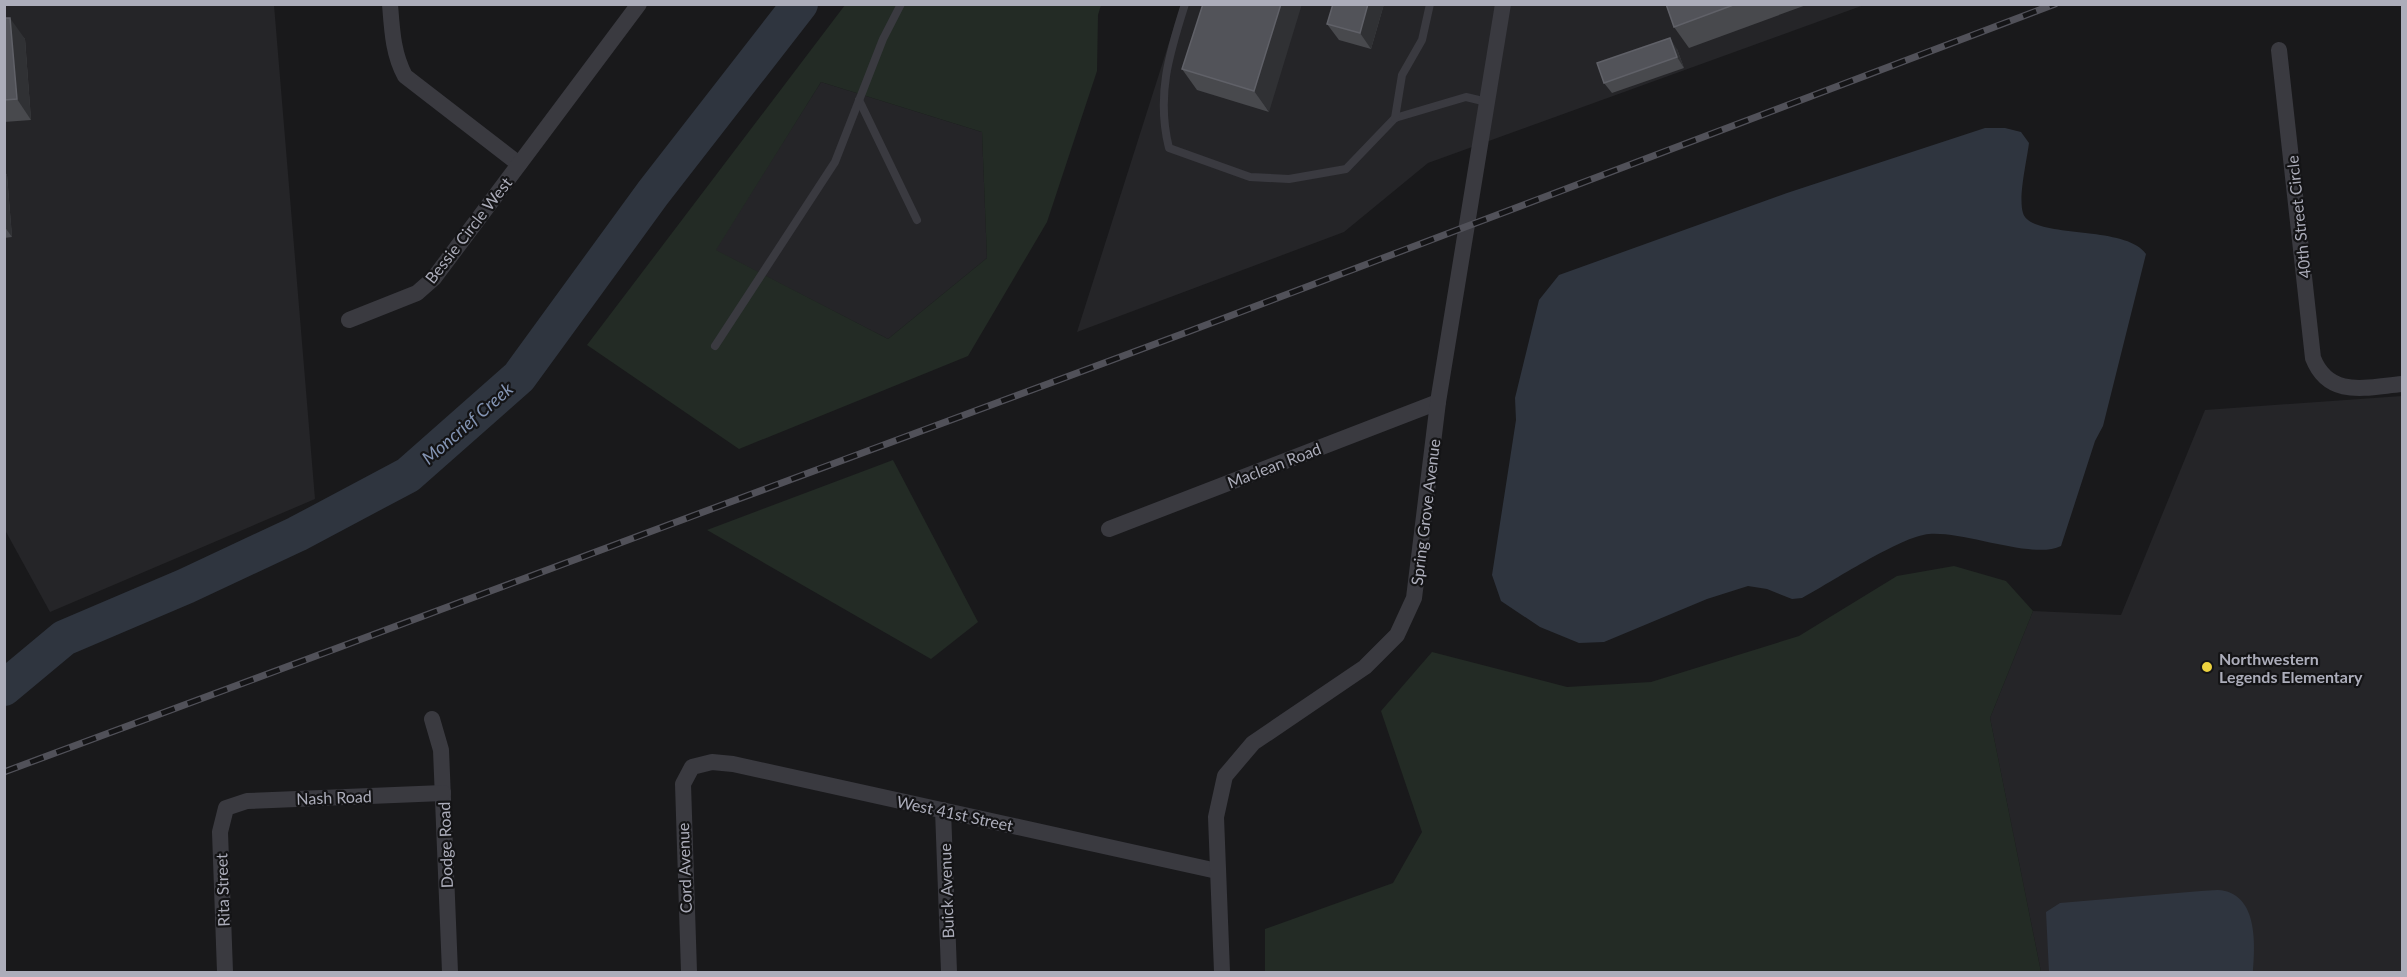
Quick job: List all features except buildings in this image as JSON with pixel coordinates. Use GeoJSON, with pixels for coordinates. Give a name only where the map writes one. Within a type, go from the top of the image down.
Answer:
{"type":"FeatureCollection","features":[{"type":"Feature","properties":{"kind":"street","name":"Bessie Circle West"},"geometry":{"type":"LineString","coordinates":[[390,4],[393,41],[398,62],[405,76],[519,164]]}},
{"type":"Feature","properties":{"kind":"street","name":"Bessie Circle West"},"geometry":{"type":"LineString","coordinates":[[348,320],[417,292],[434,278],[639,4]]}},
{"type":"Feature","properties":{"kind":"street","name":"Spring Grove Avenue"},"geometry":{"type":"LineString","coordinates":[[1222,972],[1216,817],[1226,776],[1253,743],[1365,667],[1397,635],[1414,598],[1438,402],[1503,4]]}},
{"type":"Feature","properties":{"kind":"street","name":"40th Street Circle"},"geometry":{"type":"LineString","coordinates":[[2280,50],[2313,358],[2327,380],[2354,388],[2403,384]]}},
{"type":"Feature","properties":{"kind":"street","name":"Maclean Road"},"geometry":{"type":"LineString","coordinates":[[1109,529],[1438,402]]}},
{"type":"Feature","properties":{"kind":"street","name":"Dodge Road"},"geometry":{"type":"LineString","coordinates":[[432,719],[441,750],[450,972]]}},
{"type":"Feature","properties":{"kind":"street","name":"West 41st Street"},"geometry":{"type":"LineString","coordinates":[[692,767],[712,762],[734,764],[1217,871]]}},
{"type":"Feature","properties":{"kind":"street","name":"Cord Avenue"},"geometry":{"type":"LineString","coordinates":[[689,972],[682,802],[683,784],[692,767]]}},
{"type":"Feature","properties":{"kind":"street","name":"Nash Road"},"geometry":{"type":"LineString","coordinates":[[226,808],[247,801],[443,793]]}},
{"type":"Feature","properties":{"kind":"street","name":"Rita Street"},"geometry":{"type":"LineString","coordinates":[[225,972],[220,832],[226,808]]}},
{"type":"Feature","properties":{"kind":"street","name":"Buick Avenue"},"geometry":{"type":"LineString","coordinates":[[942,810],[949,972]]}},
{"type":"Feature","properties":{"kind":"lane"},"geometry":{"type":"LineString","coordinates":[[715,346],[835,162],[883,39],[901,4]]}},
{"type":"Feature","properties":{"kind":"lane"},"geometry":{"type":"LineString","coordinates":[[1185,4],[1166,65],[1163,123],[1169,148],[1250,177],[1288,179],[1346,169],[1395,118],[1466,97],[1488,102]]}},
{"type":"Feature","properties":{"kind":"lane"},"geometry":{"type":"LineString","coordinates":[[1395,118],[1402,75],[1422,40],[1430,4]]}},
{"type":"Feature","properties":{"kind":"lane"},"geometry":{"type":"LineString","coordinates":[[859,100],[917,220]]}},
{"type":"Feature","properties":{"kind":"shaded area"},"geometry":{"type":"Polygon","coordinates":[[[4,5],[274,5],[315,499],[50,612],[5,530],[4,5]]]}},
{"type":"Feature","properties":{"kind":"shaded area"},"geometry":{"type":"Polygon","coordinates":[[[845,5],[1101,5],[1098,15],[1097,71],[1047,222],[968,356],[739,449],[587,345],[845,5]],[[821,82],[716,250],[888,339],[987,258],[982,132],[821,82]]]}},
{"type":"Feature","properties":{"kind":"shaded area"},"geometry":{"type":"Polygon","coordinates":[[[1181,5],[1864,5],[1428,163],[1344,232],[1077,332],[1181,5]]]}},
{"type":"Feature","properties":{"kind":"shaded area"},"geometry":{"type":"Polygon","coordinates":[[[821,82],[982,132],[987,258],[888,339],[715,250],[821,82]]]}},
{"type":"Feature","properties":{"kind":"shaded area"},"geometry":{"type":"Polygon","coordinates":[[[1985,128],[2005,128],[2021,132],[2029,143],[2023,178],[2022,206],[2023,213],[2030,221],[2043,227],[2119,239],[2135,245],[2146,254],[2103,426],[2095,441],[2061,546],[2034,550],[1944,534],[1929,534],[1884,551],[1802,598],[1792,599],[1767,589],[1748,586],[1707,599],[1604,642],[1579,643],[1540,627],[1501,601],[1492,575],[1516,420],[1515,398],[1539,300],[1559,275],[1787,193],[1985,128]]]}},
{"type":"Feature","properties":{"kind":"shaded area","name":"Northwestern Legends Elementary"},"geometry":{"type":"Polygon","coordinates":[[[2402,396],[2402,972],[2041,972],[1990,718],[2033,611],[2121,615],[2205,410],[2402,396]]]}},
{"type":"Feature","properties":{"kind":"shaded area"},"geometry":{"type":"Polygon","coordinates":[[[893,460],[978,622],[931,659],[707,530],[893,460]]]}},
{"type":"Feature","properties":{"kind":"shaded area"},"geometry":{"type":"Polygon","coordinates":[[[1954,566],[2006,581],[2033,611],[1990,718],[2041,972],[1265,972],[1265,929],[1393,883],[1422,832],[1381,711],[1432,652],[1567,687],[1651,682],[1799,636],[1897,576],[1954,566]]]}},
{"type":"Feature","properties":{"kind":"shaded area"},"geometry":{"type":"Polygon","coordinates":[[[2216,890],[2236,896],[2244,903],[2249,913],[2254,937],[2253,972],[2049,972],[2046,912],[2060,903],[2216,890]]]}},
{"type":"Feature","properties":{"kind":"waterway","name":"Moncrief Creek"},"geometry":{"type":"LineString","coordinates":[[4,688],[64,638],[186,586],[297,534],[408,475],[519,377],[653,193],[800,4]]}},
{"type":"Feature","properties":{"kind":"railway"},"geometry":{"type":"LineString","coordinates":[[4,772],[1190,331],[2055,4]]}},
{"type":"Feature","properties":{"kind":"place","name":"Northwestern Legends Elementary"},"geometry":{"type":"Point","coordinates":[2207,667]}}]}
